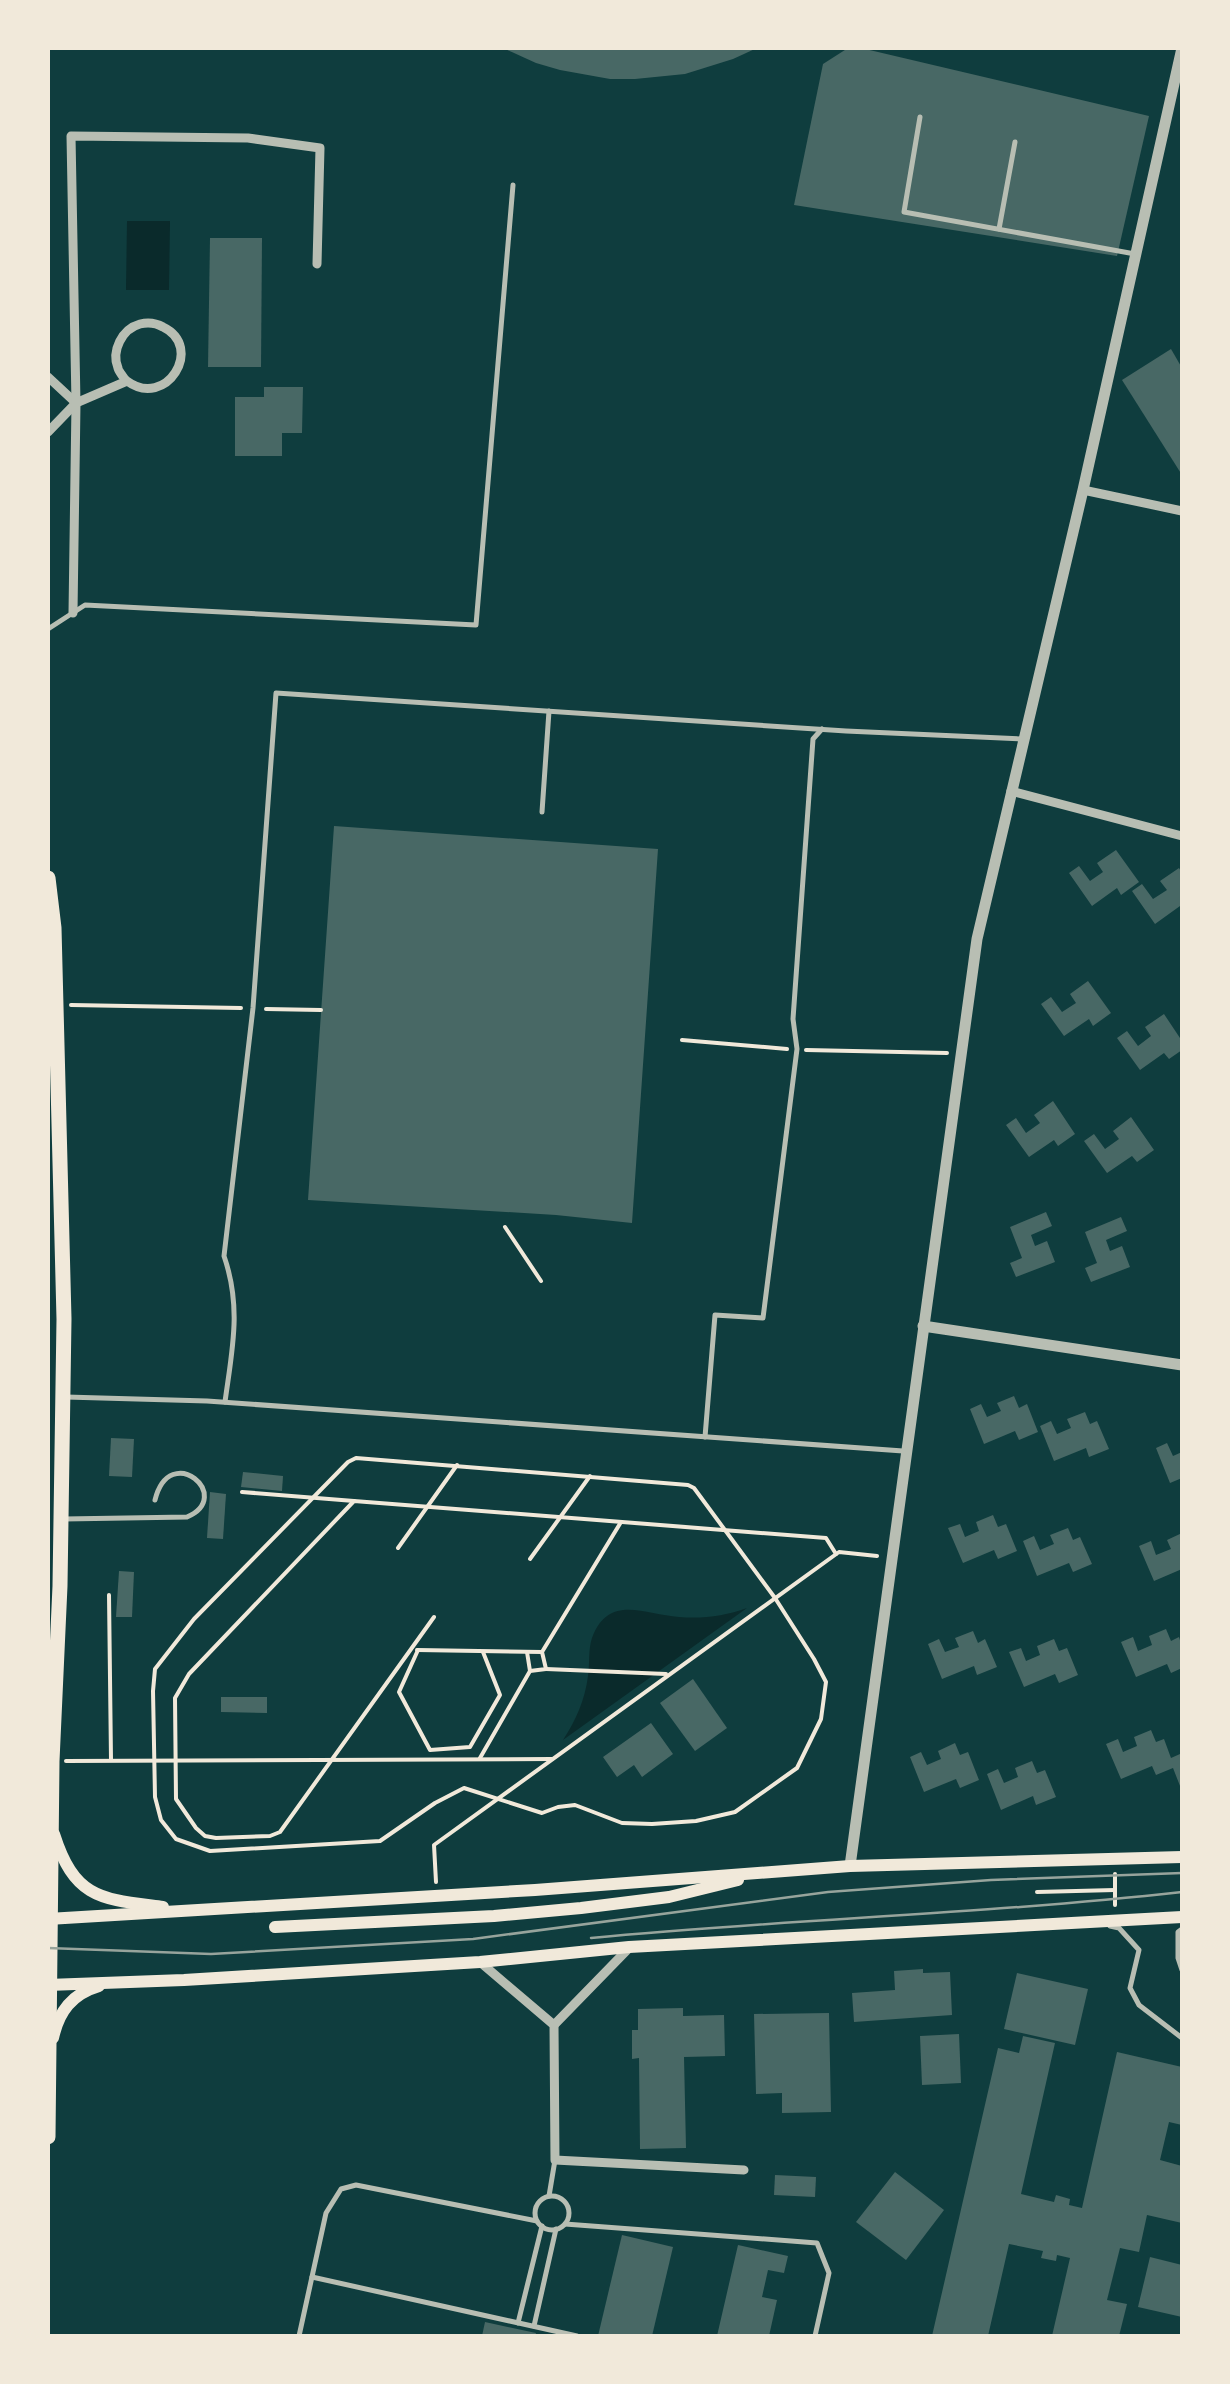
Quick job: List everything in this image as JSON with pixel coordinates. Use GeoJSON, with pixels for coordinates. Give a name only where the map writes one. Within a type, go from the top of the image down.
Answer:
{"type":"FeatureCollection","features":[{"type":"Feature","properties":{"kind":"main road"},"geometry":{"type":"LineString","coordinates":[[48,878],[54,928],[64,1319],[48,1918],[48,2138]]}},
{"type":"Feature","properties":{"kind":"main road"},"geometry":{"type":"LineString","coordinates":[[51,1823],[65,1864],[84,1887],[97,1895],[108,1900],[196,1911]]}},
{"type":"Feature","properties":{"kind":"main road"},"geometry":{"type":"LineString","coordinates":[[48,1918],[437,1896],[850,1866],[1182,1857]]}},
{"type":"Feature","properties":{"kind":"main road"},"geometry":{"type":"LineString","coordinates":[[275,1927],[582,1908],[669,1896],[779,1871]]}},
{"type":"Feature","properties":{"kind":"main road"},"geometry":{"type":"LineString","coordinates":[[48,1985],[204,1979],[480,1962],[630,1947],[1182,1916]]}},
{"type":"Feature","properties":{"kind":"main road"},"geometry":{"type":"LineString","coordinates":[[50,2053],[67,2004],[84,1991],[116,1982]]}},
{"type":"Feature","properties":{"kind":"street"},"geometry":{"type":"LineString","coordinates":[[850,1866],[977,940],[1182,48]]}},
{"type":"Feature","properties":{"kind":"street"},"geometry":{"type":"LineString","coordinates":[[74,613],[76,402],[70,136],[248,138],[320,148],[317,264]]}},
{"type":"Feature","properties":{"kind":"street"},"geometry":{"type":"LineString","coordinates":[[140,324],[159,324],[169,330],[181,354],[175,375],[166,383],[147,388],[132,386],[127,381],[118,369],[116,356],[121,338],[140,324]]}},
{"type":"Feature","properties":{"kind":"street"},"geometry":{"type":"LineString","coordinates":[[48,377],[76,402]]}},
{"type":"Feature","properties":{"kind":"street"},"geometry":{"type":"LineString","coordinates":[[48,432],[76,402],[127,381]]}},
{"type":"Feature","properties":{"kind":"street"},"geometry":{"type":"LineString","coordinates":[[1083,490],[1182,511]]}},
{"type":"Feature","properties":{"kind":"street"},"geometry":{"type":"LineString","coordinates":[[1011,790],[1182,836]]}},
{"type":"Feature","properties":{"kind":"street"},"geometry":{"type":"LineString","coordinates":[[923,1326],[1182,1364]]}},
{"type":"Feature","properties":{"kind":"street"},"geometry":{"type":"LineString","coordinates":[[630,1947],[554,2025],[555,2160],[744,2170]]}},
{"type":"Feature","properties":{"kind":"street"},"geometry":{"type":"LineString","coordinates":[[480,1962],[554,2025]]}},
{"type":"Feature","properties":{"kind":"lane"},"geometry":{"type":"LineString","coordinates":[[920,117],[904,212],[1136,254]]}},
{"type":"Feature","properties":{"kind":"lane"},"geometry":{"type":"LineString","coordinates":[[999,229],[1015,142]]}},
{"type":"Feature","properties":{"kind":"lane"},"geometry":{"type":"LineString","coordinates":[[48,629],[85,605],[476,625],[513,185]]}},
{"type":"Feature","properties":{"kind":"lane"},"geometry":{"type":"LineString","coordinates":[[225,1402],[236,1302],[224,1256],[252,1008],[276,692],[822,730],[1024,739]]}},
{"type":"Feature","properties":{"kind":"lane"},"geometry":{"type":"LineString","coordinates":[[542,812],[549,711]]}},
{"type":"Feature","properties":{"kind":"lane"},"geometry":{"type":"LineString","coordinates":[[705,1437],[716,1315],[763,1318],[797,1050],[793,1019],[813,739],[822,730]]}},
{"type":"Feature","properties":{"kind":"lane"},"geometry":{"type":"LineString","coordinates":[[63,1397],[225,1402],[906,1451]]}},
{"type":"Feature","properties":{"kind":"lane"},"geometry":{"type":"LineString","coordinates":[[61,1519],[187,1517],[203,1507],[205,1494],[201,1484],[180,1473],[168,1475],[161,1482],[155,1500]]}},
{"type":"Feature","properties":{"kind":"lane"},"geometry":{"type":"LineString","coordinates":[[1078,1922],[1120,1928],[1138,1950],[1130,1988],[1139,2005],[1182,2038]]}},
{"type":"Feature","properties":{"kind":"lane"},"geometry":{"type":"LineString","coordinates":[[1182,1929],[1178,1932],[1178,1958],[1182,1970]]}},
{"type":"Feature","properties":{"kind":"lane"},"geometry":{"type":"LineString","coordinates":[[548,2196],[555,2160]]}},
{"type":"Feature","properties":{"kind":"lane"},"geometry":{"type":"LineString","coordinates":[[299,2336],[326,2213],[341,2189],[356,2185],[556,2230]]}},
{"type":"Feature","properties":{"kind":"lane"},"geometry":{"type":"LineString","coordinates":[[518,2323],[540,2224],[535,2211],[539,2201],[548,2196],[559,2197],[570,2214],[556,2230],[534,2326]]}},
{"type":"Feature","properties":{"kind":"lane"},"geometry":{"type":"LineString","coordinates":[[565,2224],[817,2243],[829,2273],[815,2336]]}},
{"type":"Feature","properties":{"kind":"lane"},"geometry":{"type":"LineString","coordinates":[[312,2277],[577,2336]]}},
{"type":"Feature","properties":{"kind":"path"},"geometry":{"type":"LineString","coordinates":[[56,1004],[321,1010]]}},
{"type":"Feature","properties":{"kind":"path"},"geometry":{"type":"LineString","coordinates":[[682,1040],[797,1050],[961,1053]]}},
{"type":"Feature","properties":{"kind":"path"},"geometry":{"type":"LineString","coordinates":[[505,1227],[541,1281]]}},
{"type":"Feature","properties":{"kind":"path"},"geometry":{"type":"LineString","coordinates":[[356,1458],[590,1476],[694,1488],[775,1598],[826,1682],[821,1719],[797,1768],[735,1812],[696,1821],[622,1823],[575,1805],[542,1813],[464,1788],[380,1840],[210,1851],[176,1839],[161,1820],[155,1797],[154,1669],[194,1619],[348,1462],[356,1458]]}},
{"type":"Feature","properties":{"kind":"path"},"geometry":{"type":"LineString","coordinates":[[398,1548],[458,1466]]}},
{"type":"Feature","properties":{"kind":"path"},"geometry":{"type":"LineString","coordinates":[[530,1559],[590,1476]]}},
{"type":"Feature","properties":{"kind":"path"},"geometry":{"type":"LineString","coordinates":[[242,1492],[826,1538],[836,1554]]}},
{"type":"Feature","properties":{"kind":"path"},"geometry":{"type":"LineString","coordinates":[[354,1502],[188,1674],[174,1698],[176,1799],[196,1828],[216,1838],[270,1836],[280,1832],[434,1617]]}},
{"type":"Feature","properties":{"kind":"path"},"geometry":{"type":"LineString","coordinates":[[546,1669],[542,1652],[621,1522]]}},
{"type":"Feature","properties":{"kind":"path"},"geometry":{"type":"LineString","coordinates":[[437,1896],[434,1845],[836,1554],[892,1558]]}},
{"type":"Feature","properties":{"kind":"path"},"geometry":{"type":"LineString","coordinates":[[109,1595],[111,1760]]}},
{"type":"Feature","properties":{"kind":"path"},"geometry":{"type":"LineString","coordinates":[[414,1650],[542,1652]]}},
{"type":"Feature","properties":{"kind":"path"},"geometry":{"type":"LineString","coordinates":[[414,1650],[399,1692],[430,1750],[470,1747],[500,1695],[483,1652]]}},
{"type":"Feature","properties":{"kind":"path"},"geometry":{"type":"LineString","coordinates":[[479,1759],[530,1671],[527,1652]]}},
{"type":"Feature","properties":{"kind":"path"},"geometry":{"type":"LineString","coordinates":[[530,1671],[670,1674]]}},
{"type":"Feature","properties":{"kind":"path"},"geometry":{"type":"LineString","coordinates":[[52,1761],[552,1759]]}},
{"type":"Feature","properties":{"kind":"path"},"geometry":{"type":"LineString","coordinates":[[1114,1860],[1116,1920]]}},
{"type":"Feature","properties":{"kind":"path"},"geometry":{"type":"LineString","coordinates":[[1036,1892],[1115,1890]]}},
{"type":"Feature","properties":{"kind":"water"},"geometry":{"type":"Polygon","coordinates":[[[127,221],[170,221],[169,290],[126,290],[127,221]]]}},
{"type":"Feature","properties":{"kind":"water"},"geometry":{"type":"Polygon","coordinates":[[[747,1608],[563,1740],[585,1693],[592,1638],[608,1615],[629,1610],[705,1617],[747,1608]]]}},
{"type":"Feature","properties":{"kind":"building"},"geometry":{"type":"Polygon","coordinates":[[[503,48],[757,48],[685,74],[610,79],[560,70],[503,48]]]}},
{"type":"Feature","properties":{"kind":"building"},"geometry":{"type":"Polygon","coordinates":[[[848,48],[1149,116],[1117,256],[794,205],[823,64],[848,48]]]}},
{"type":"Feature","properties":{"kind":"building"},"geometry":{"type":"Polygon","coordinates":[[[210,238],[262,238],[261,367],[208,367],[210,238]]]}},
{"type":"Feature","properties":{"kind":"building"},"geometry":{"type":"Polygon","coordinates":[[[1171,349],[1182,368],[1182,475],[1122,380],[1171,349]]]}},
{"type":"Feature","properties":{"kind":"building"},"geometry":{"type":"Polygon","coordinates":[[[264,387],[303,387],[302,433],[282,433],[282,456],[235,456],[235,397],[264,397],[264,387]]]}},
{"type":"Feature","properties":{"kind":"building"},"geometry":{"type":"Polygon","coordinates":[[[334,826],[658,849],[632,1223],[308,1200],[334,826]]]}},
{"type":"Feature","properties":{"kind":"building"},"geometry":{"type":"Polygon","coordinates":[[[1116,850],[1139,882],[1121,895],[1117,888],[1092,906],[1069,873],[1079,866],[1090,881],[1103,872],[1097,863],[1116,850]]]}},
{"type":"Feature","properties":{"kind":"building"},"geometry":{"type":"Polygon","coordinates":[[[1179,868],[1182,910],[1180,906],[1155,924],[1132,891],[1142,884],[1153,899],[1167,890],[1160,881],[1179,868]]]}},
{"type":"Feature","properties":{"kind":"building"},"geometry":{"type":"Polygon","coordinates":[[[1088,981],[1111,1013],[1093,1026],[1089,1019],[1064,1036],[1041,1004],[1051,997],[1062,1012],[1076,1003],[1070,994],[1088,981]]]}},
{"type":"Feature","properties":{"kind":"building"},"geometry":{"type":"Polygon","coordinates":[[[1164,1014],[1182,1041],[1182,1050],[1169,1059],[1164,1053],[1140,1070],[1117,1038],[1127,1031],[1138,1046],[1151,1036],[1145,1027],[1164,1014]]]}},
{"type":"Feature","properties":{"kind":"building"},"geometry":{"type":"Polygon","coordinates":[[[1053,1101],[1075,1134],[1058,1146],[1054,1140],[1029,1157],[1006,1125],[1016,1118],[1026,1133],[1040,1123],[1034,1115],[1053,1101]]]}},
{"type":"Feature","properties":{"kind":"building"},"geometry":{"type":"Polygon","coordinates":[[[1131,1117],[1154,1150],[1137,1162],[1132,1156],[1107,1173],[1084,1141],[1094,1134],[1105,1149],[1119,1139],[1113,1131],[1131,1117]]]}},
{"type":"Feature","properties":{"kind":"building"},"geometry":{"type":"Polygon","coordinates":[[[1046,1212],[1052,1226],[1031,1235],[1035,1246],[1047,1241],[1055,1262],[1016,1277],[1010,1263],[1022,1258],[1010,1227],[1046,1212]]]}},
{"type":"Feature","properties":{"kind":"building"},"geometry":{"type":"Polygon","coordinates":[[[1121,1217],[1127,1231],[1106,1240],[1110,1251],[1122,1246],[1130,1267],[1091,1282],[1085,1268],[1097,1263],[1085,1232],[1121,1217]]]}},
{"type":"Feature","properties":{"kind":"building"},"geometry":{"type":"Polygon","coordinates":[[[1014,1396],[1019,1408],[1027,1404],[1038,1432],[1019,1440],[1015,1431],[984,1444],[970,1409],[981,1404],[987,1417],[1001,1411],[997,1403],[1014,1396]]]}},
{"type":"Feature","properties":{"kind":"building"},"geometry":{"type":"Polygon","coordinates":[[[1085,1412],[1090,1424],[1097,1421],[1109,1449],[1089,1457],[1086,1448],[1054,1461],[1040,1426],[1051,1421],[1057,1434],[1071,1428],[1067,1419],[1085,1412]]]}},
{"type":"Feature","properties":{"kind":"building"},"geometry":{"type":"Polygon","coordinates":[[[111,1438],[134,1439],[132,1477],[109,1476],[111,1438]]]}},
{"type":"Feature","properties":{"kind":"building"},"geometry":{"type":"Polygon","coordinates":[[[1167,1443],[1173,1456],[1182,1452],[1182,1478],[1170,1483],[1156,1448],[1167,1443]]]}},
{"type":"Feature","properties":{"kind":"building"},"geometry":{"type":"Polygon","coordinates":[[[243,1472],[283,1476],[282,1491],[241,1487],[243,1472]]]}},
{"type":"Feature","properties":{"kind":"building"},"geometry":{"type":"Polygon","coordinates":[[[210,1492],[226,1494],[223,1539],[207,1538],[210,1492]]]}},
{"type":"Feature","properties":{"kind":"building"},"geometry":{"type":"Polygon","coordinates":[[[993,1515],[998,1527],[1006,1524],[1017,1551],[998,1559],[994,1550],[963,1563],[948,1528],[960,1524],[965,1537],[979,1531],[976,1522],[993,1515]]]}},
{"type":"Feature","properties":{"kind":"building"},"geometry":{"type":"Polygon","coordinates":[[[1068,1528],[1073,1540],[1080,1537],[1092,1564],[1073,1572],[1069,1563],[1037,1576],[1023,1541],[1034,1536],[1040,1550],[1054,1544],[1050,1535],[1068,1528]]]}},
{"type":"Feature","properties":{"kind":"building"},"geometry":{"type":"Polygon","coordinates":[[[1182,1533],[1182,1569],[1154,1581],[1139,1546],[1151,1541],[1156,1555],[1171,1549],[1167,1540],[1182,1533]]]}},
{"type":"Feature","properties":{"kind":"building"},"geometry":{"type":"Polygon","coordinates":[[[119,1571],[134,1572],[132,1617],[116,1617],[119,1571]]]}},
{"type":"Feature","properties":{"kind":"building"},"geometry":{"type":"Polygon","coordinates":[[[1166,1629],[1171,1641],[1179,1637],[1182,1668],[1171,1673],[1167,1664],[1136,1677],[1121,1642],[1133,1637],[1138,1651],[1152,1645],[1149,1636],[1166,1629]]]}},
{"type":"Feature","properties":{"kind":"building"},"geometry":{"type":"Polygon","coordinates":[[[973,1631],[978,1643],[985,1639],[997,1667],[977,1675],[974,1666],[942,1679],[928,1644],[939,1639],[945,1652],[959,1647],[955,1638],[973,1631]]]}},
{"type":"Feature","properties":{"kind":"building"},"geometry":{"type":"Polygon","coordinates":[[[1054,1639],[1059,1651],[1067,1648],[1078,1675],[1059,1683],[1055,1674],[1024,1687],[1009,1652],[1021,1648],[1026,1661],[1040,1655],[1037,1646],[1054,1639]]]}},
{"type":"Feature","properties":{"kind":"building"},"geometry":{"type":"Polygon","coordinates":[[[693,1679],[727,1728],[695,1751],[660,1703],[693,1679]]]}},
{"type":"Feature","properties":{"kind":"building"},"geometry":{"type":"Polygon","coordinates":[[[221,1697],[267,1697],[267,1713],[221,1712],[221,1697]]]}},
{"type":"Feature","properties":{"kind":"building"},"geometry":{"type":"Polygon","coordinates":[[[651,1723],[673,1754],[642,1777],[634,1765],[617,1777],[603,1757],[651,1723]]]}},
{"type":"Feature","properties":{"kind":"building"},"geometry":{"type":"Polygon","coordinates":[[[1151,1730],[1156,1742],[1164,1739],[1171,1758],[1180,1754],[1182,1791],[1173,1768],[1156,1775],[1152,1766],[1121,1779],[1106,1744],[1118,1739],[1123,1752],[1137,1746],[1134,1737],[1151,1730]]]}},
{"type":"Feature","properties":{"kind":"building"},"geometry":{"type":"Polygon","coordinates":[[[955,1743],[960,1755],[968,1752],[979,1780],[960,1788],[956,1779],[924,1792],[910,1757],[921,1752],[927,1765],[941,1759],[938,1751],[955,1743]]]}},
{"type":"Feature","properties":{"kind":"building"},"geometry":{"type":"Polygon","coordinates":[[[1032,1761],[1037,1773],[1045,1770],[1056,1797],[1036,1805],[1033,1796],[1001,1810],[987,1774],[998,1769],[1004,1783],[1018,1777],[1015,1768],[1032,1761]]]}},
{"type":"Feature","properties":{"kind":"building"},"geometry":{"type":"Polygon","coordinates":[[[923,1969],[923,1973],[950,1972],[952,2015],[854,2022],[852,1993],[895,1990],[894,1971],[923,1969]]]}},
{"type":"Feature","properties":{"kind":"building"},"geometry":{"type":"Polygon","coordinates":[[[1017,1973],[1088,1989],[1075,2045],[1004,2029],[1017,1973]]]}},
{"type":"Feature","properties":{"kind":"building"},"geometry":{"type":"Polygon","coordinates":[[[683,2008],[683,2016],[724,2015],[725,2056],[684,2057],[686,2148],[640,2149],[639,2058],[632,2059],[632,2030],[638,2030],[638,2009],[683,2008]]]}},
{"type":"Feature","properties":{"kind":"building"},"geometry":{"type":"Polygon","coordinates":[[[829,2013],[831,2112],[782,2113],[782,2093],[756,2094],[754,2014],[829,2013]]]}},
{"type":"Feature","properties":{"kind":"building"},"geometry":{"type":"Polygon","coordinates":[[[959,2034],[961,2083],[922,2085],[920,2036],[959,2034]]]}},
{"type":"Feature","properties":{"kind":"building"},"geometry":{"type":"Polygon","coordinates":[[[1023,2036],[1055,2043],[1021,2194],[1054,2202],[1056,2195],[1070,2199],[1069,2205],[1082,2208],[1117,2052],[1182,2067],[1182,2125],[1169,2122],[1160,2160],[1182,2166],[1182,2223],[1147,2215],[1139,2252],[1120,2248],[1107,2300],[1127,2304],[1119,2336],[1052,2336],[1070,2258],[1041,2258],[1043,2251],[1009,2244],[988,2336],[932,2336],[998,2048],[1019,2053],[1023,2036]]]}},
{"type":"Feature","properties":{"kind":"building"},"geometry":{"type":"Polygon","coordinates":[[[895,2172],[944,2210],[906,2260],[856,2222],[895,2172]]]}},
{"type":"Feature","properties":{"kind":"building"},"geometry":{"type":"Polygon","coordinates":[[[775,2175],[816,2177],[815,2197],[774,2195],[775,2175]]]}},
{"type":"Feature","properties":{"kind":"building"},"geometry":{"type":"Polygon","coordinates":[[[622,2235],[673,2247],[652,2336],[598,2336],[622,2235]]]}},
{"type":"Feature","properties":{"kind":"building"},"geometry":{"type":"Polygon","coordinates":[[[738,2245],[788,2256],[784,2273],[768,2270],[762,2297],[777,2300],[769,2336],[717,2336],[738,2245]]]}},
{"type":"Feature","properties":{"kind":"building"},"geometry":{"type":"Polygon","coordinates":[[[1150,2257],[1182,2265],[1182,2317],[1138,2307],[1150,2257]]]}},
{"type":"Feature","properties":{"kind":"building"},"geometry":{"type":"Polygon","coordinates":[[[485,2322],[536,2333],[482,2336],[485,2322]]]}},
{"type":"Feature","properties":{"kind":"tram line"},"geometry":{"type":"LineString","coordinates":[[48,1948],[211,1954],[473,1939],[828,1892],[991,1880],[1182,1873]]}},
{"type":"Feature","properties":{"kind":"tram line"},"geometry":{"type":"LineString","coordinates":[[591,1938],[1182,1892]]}}]}
